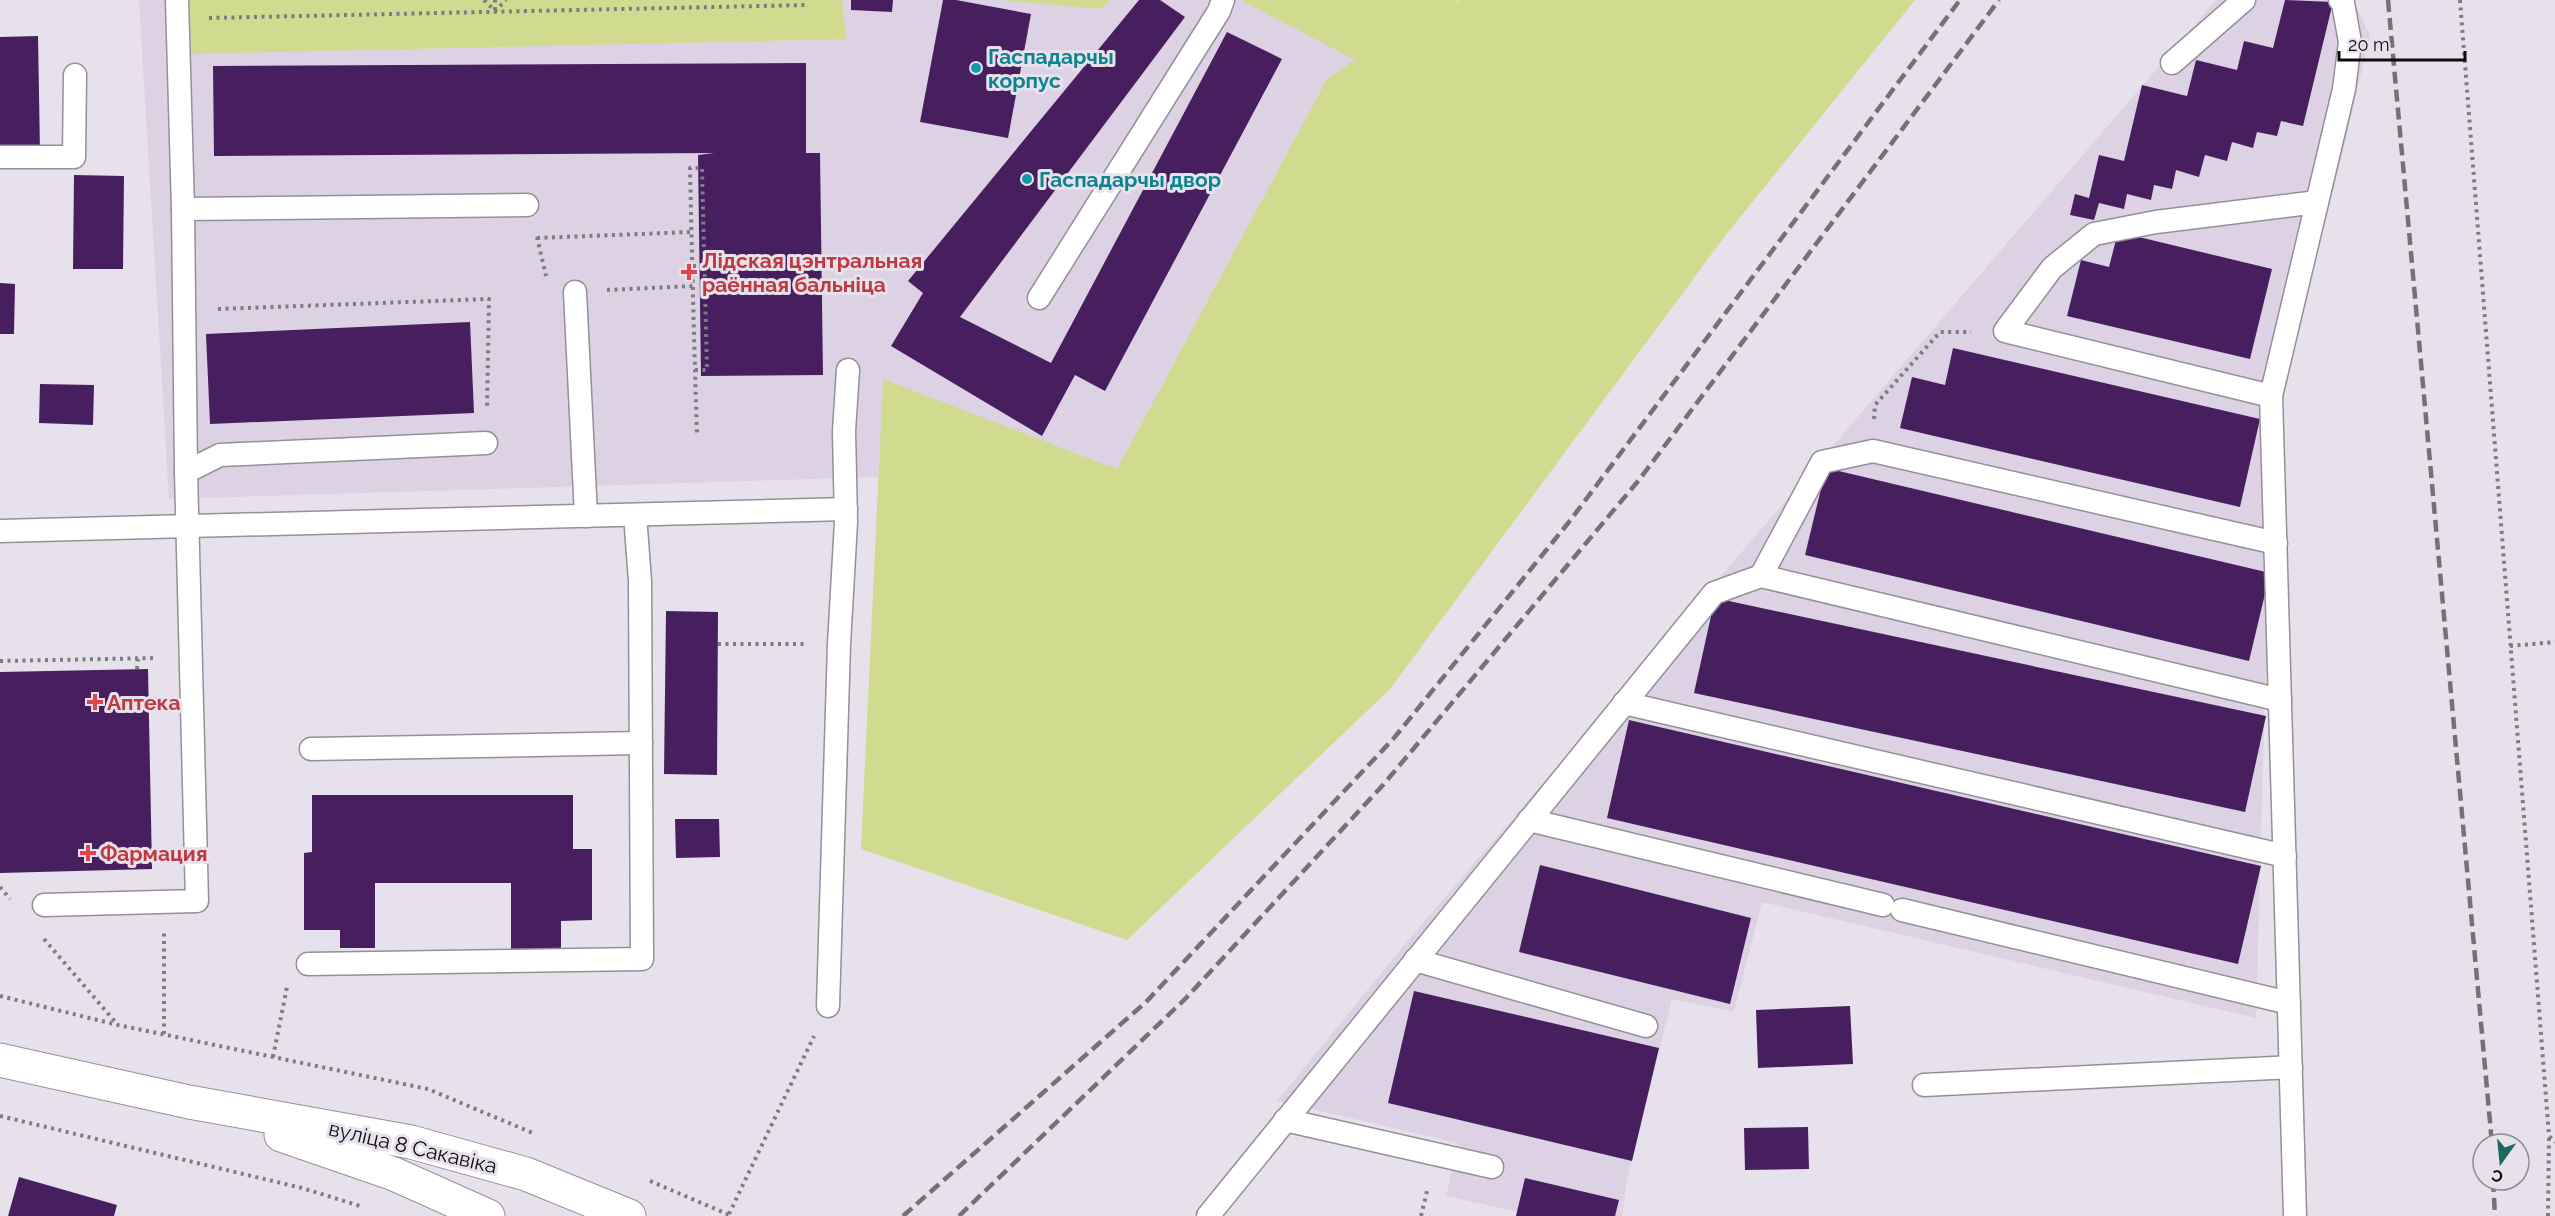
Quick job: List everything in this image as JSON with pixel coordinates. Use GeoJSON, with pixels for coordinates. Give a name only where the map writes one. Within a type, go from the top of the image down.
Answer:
{"type":"FeatureCollection","features":[{"type":"Feature","properties":{"kind":"main road","name":"вуліца 8 Сакавіка"},"geometry":{"type":"LineString","coordinates":[[0,1060],[189,1102],[411,1142],[526,1174],[629,1216]]}},
{"type":"Feature","properties":{"kind":"main road","name":"вуліца 8 Сакавіка"},"geometry":{"type":"LineString","coordinates":[[189,1102],[394,1174],[488,1216]]}},
{"type":"Feature","properties":{"kind":"lane"},"geometry":{"type":"LineString","coordinates":[[1039,298],[1219,10],[1223,0]]}},
{"type":"Feature","properties":{"kind":"lane"},"geometry":{"type":"LineString","coordinates":[[2172,63],[2244,0]]}},
{"type":"Feature","properties":{"kind":"lane"},"geometry":{"type":"LineString","coordinates":[[2295,1216],[2271,396],[2344,89],[2350,42],[2343,3],[2340,0]]}},
{"type":"Feature","properties":{"kind":"lane"},"geometry":{"type":"LineString","coordinates":[[44,905],[197,901],[187,525],[183,209],[176,10]]}},
{"type":"Feature","properties":{"kind":"lane"},"geometry":{"type":"LineString","coordinates":[[0,157],[74,157],[75,75]]}},
{"type":"Feature","properties":{"kind":"lane"},"geometry":{"type":"LineString","coordinates":[[2271,396],[2005,331],[2052,268],[2094,234],[2156,222],[2317,202]]}},
{"type":"Feature","properties":{"kind":"lane"},"geometry":{"type":"LineString","coordinates":[[183,209],[526,205]]}},
{"type":"Feature","properties":{"kind":"lane"},"geometry":{"type":"LineString","coordinates":[[575,292],[586,516]]}},
{"type":"Feature","properties":{"kind":"lane"},"geometry":{"type":"LineString","coordinates":[[828,1006],[839,644],[846,509],[844,431],[848,370]]}},
{"type":"Feature","properties":{"kind":"lane"},"geometry":{"type":"LineString","coordinates":[[186,472],[220,455],[486,443]]}},
{"type":"Feature","properties":{"kind":"lane"},"geometry":{"type":"LineString","coordinates":[[1761,576],[1822,462],[1873,451],[2276,543]]}},
{"type":"Feature","properties":{"kind":"lane"},"geometry":{"type":"LineString","coordinates":[[0,531],[846,509]]}},
{"type":"Feature","properties":{"kind":"lane"},"geometry":{"type":"LineString","coordinates":[[308,964],[642,958],[640,581],[635,515]]}},
{"type":"Feature","properties":{"kind":"lane"},"geometry":{"type":"LineString","coordinates":[[1208,1216],[1713,593],[1761,576],[2280,700]]}},
{"type":"Feature","properties":{"kind":"lane"},"geometry":{"type":"LineString","coordinates":[[1624,703],[2285,856]]}},
{"type":"Feature","properties":{"kind":"lane"},"geometry":{"type":"LineString","coordinates":[[311,749],[641,743]]}},
{"type":"Feature","properties":{"kind":"lane"},"geometry":{"type":"LineString","coordinates":[[1529,820],[2289,1003]]}},
{"type":"Feature","properties":{"kind":"lane"},"geometry":{"type":"LineString","coordinates":[[1415,960],[1646,1026]]}},
{"type":"Feature","properties":{"kind":"lane"},"geometry":{"type":"LineString","coordinates":[[1924,1085],[2291,1067]]}},
{"type":"Feature","properties":{"kind":"lane"},"geometry":{"type":"LineString","coordinates":[[1286,1120],[1492,1167]]}},
{"type":"Feature","properties":{"kind":"path"},"geometry":{"type":"LineString","coordinates":[[484,0],[495,11]]}},
{"type":"Feature","properties":{"kind":"path"},"geometry":{"type":"LineString","coordinates":[[495,0],[495,11]]}},
{"type":"Feature","properties":{"kind":"path"},"geometry":{"type":"LineString","coordinates":[[495,11],[506,0]]}},
{"type":"Feature","properties":{"kind":"path"},"geometry":{"type":"LineString","coordinates":[[2460,0],[2549,1136],[2548,1216]]}},
{"type":"Feature","properties":{"kind":"path"},"geometry":{"type":"LineString","coordinates":[[176,10],[495,11],[806,5]]}},
{"type":"Feature","properties":{"kind":"path"},"geometry":{"type":"LineString","coordinates":[[695,370],[707,370],[702,168],[690,168],[693,266],[695,370],[697,434]]}},
{"type":"Feature","properties":{"kind":"path"},"geometry":{"type":"LineString","coordinates":[[537,238],[692,232]]}},
{"type":"Feature","properties":{"kind":"path"},"geometry":{"type":"LineString","coordinates":[[693,266],[705,266]]}},
{"type":"Feature","properties":{"kind":"path"},"geometry":{"type":"LineString","coordinates":[[184,310],[489,299],[486,443]]}},
{"type":"Feature","properties":{"kind":"path"},"geometry":{"type":"LineString","coordinates":[[1873,451],[1875,405],[1940,332],[2005,331]]}},
{"type":"Feature","properties":{"kind":"path"},"geometry":{"type":"LineString","coordinates":[[2510,646],[2555,642]]}},
{"type":"Feature","properties":{"kind":"path"},"geometry":{"type":"LineString","coordinates":[[718,644],[839,644]]}},
{"type":"Feature","properties":{"kind":"path"},"geometry":{"type":"LineString","coordinates":[[0,662],[191,658]]}},
{"type":"Feature","properties":{"kind":"path"},"geometry":{"type":"LineString","coordinates":[[137,669],[138,659]]}},
{"type":"Feature","properties":{"kind":"path"},"geometry":{"type":"LineString","coordinates":[[0,887],[15,904]]}},
{"type":"Feature","properties":{"kind":"path"},"geometry":{"type":"LineString","coordinates":[[164,1034],[165,902]]}},
{"type":"Feature","properties":{"kind":"path"},"geometry":{"type":"LineString","coordinates":[[0,996],[118,1025],[37,930]]}},
{"type":"Feature","properties":{"kind":"path"},"geometry":{"type":"LineString","coordinates":[[273,1057],[286,989],[308,964]]}},
{"type":"Feature","properties":{"kind":"path"},"geometry":{"type":"LineString","coordinates":[[729,1214],[828,1006]]}},
{"type":"Feature","properties":{"kind":"path"},"geometry":{"type":"LineString","coordinates":[[0,1116],[302,1188],[368,1209]]}},
{"type":"Feature","properties":{"kind":"path"},"geometry":{"type":"LineString","coordinates":[[2549,1136],[2555,1142]]}},
{"type":"Feature","properties":{"kind":"shaded area","name":"Лідская цэнтральная раённая бальніца"},"geometry":{"type":"Polygon","coordinates":[[[139,0],[1449,0],[1327,79],[1117,469],[884,380],[878,477],[169,499],[139,0]]]}},
{"type":"Feature","properties":{"kind":"shaded area"},"geometry":{"type":"Polygon","coordinates":[[[2216,0],[2353,0],[2370,35],[2272,433],[2256,1018],[1762,902],[1734,1012],[1672,999],[1627,1180],[1622,1216],[1537,1216],[1446,1196],[1458,1143],[1277,1101],[1410,938],[2216,0]]]}},
{"type":"Feature","properties":{"kind":"green space"},"geometry":{"type":"Polygon","coordinates":[[[190,0],[842,0],[846,39],[191,54],[190,0]]]}},
{"type":"Feature","properties":{"kind":"green space"},"geometry":{"type":"Polygon","coordinates":[[[1000,0],[1109,0],[1102,9],[1000,0]]]}},
{"type":"Feature","properties":{"kind":"green space"},"geometry":{"type":"Polygon","coordinates":[[[1241,0],[1458,0],[1449,6],[1460,0],[1915,0],[1725,236],[1390,689],[1127,940],[861,849],[883,379],[1117,469],[1327,79],[1355,60],[1241,0]]]}},
{"type":"Feature","properties":{"kind":"building"},"geometry":{"type":"Polygon","coordinates":[[[851,0],[893,0],[892,12],[851,10],[851,0]]]}},
{"type":"Feature","properties":{"kind":"building","name":"Гаспадарчы корпус"},"geometry":{"type":"Polygon","coordinates":[[[943,0],[956,0],[1031,14],[1008,138],[920,122],[943,0]]]}},
{"type":"Feature","properties":{"kind":"building","name":"Гаспадарчы двор"},"geometry":{"type":"Polygon","coordinates":[[[1139,0],[1160,0],[1185,17],[960,317],[1051,363],[1227,32],[1282,59],[1105,391],[1075,375],[1042,436],[891,346],[923,293],[908,281],[1139,0]]]}},
{"type":"Feature","properties":{"kind":"building"},"geometry":{"type":"Polygon","coordinates":[[[2285,0],[2333,2],[2303,126],[2281,121],[2277,136],[2257,132],[2253,148],[2232,142],[2227,161],[2205,155],[2199,177],[2176,170],[2172,189],[2154,185],[2151,200],[2127,194],[2124,209],[2099,203],[2094,220],[2070,215],[2075,194],[2089,198],[2099,155],[2124,161],[2142,85],[2187,96],[2196,60],[2237,70],[2244,41],[2273,48],[2285,0]]]}},
{"type":"Feature","properties":{"kind":"building"},"geometry":{"type":"Polygon","coordinates":[[[38,36],[40,152],[0,153],[0,37],[38,36]]]}},
{"type":"Feature","properties":{"kind":"building"},"geometry":{"type":"Polygon","coordinates":[[[806,63],[806,153],[820,153],[823,375],[701,376],[698,155],[714,153],[214,156],[213,66],[806,63]]]}},
{"type":"Feature","properties":{"kind":"building"},"geometry":{"type":"Polygon","coordinates":[[[74,175],[124,176],[123,269],[73,269],[74,175]]]}},
{"type":"Feature","properties":{"kind":"building"},"geometry":{"type":"Polygon","coordinates":[[[2118,232],[2272,269],[2250,359],[2067,316],[2081,260],[2109,267],[2118,232]]]}},
{"type":"Feature","properties":{"kind":"building"},"geometry":{"type":"Polygon","coordinates":[[[0,283],[15,284],[14,334],[0,334],[0,283]]]}},
{"type":"Feature","properties":{"kind":"building"},"geometry":{"type":"Polygon","coordinates":[[[470,322],[474,413],[210,424],[206,334],[470,322]]]}},
{"type":"Feature","properties":{"kind":"building"},"geometry":{"type":"Polygon","coordinates":[[[1953,348],[2260,419],[2240,507],[1900,428],[1912,377],[1945,385],[1953,348]]]}},
{"type":"Feature","properties":{"kind":"building"},"geometry":{"type":"Polygon","coordinates":[[[40,384],[94,385],[93,425],[39,423],[40,384]]]}},
{"type":"Feature","properties":{"kind":"building"},"geometry":{"type":"Polygon","coordinates":[[[1826,468],[2270,573],[2249,661],[1805,555],[1826,468]]]}},
{"type":"Feature","properties":{"kind":"building"},"geometry":{"type":"Polygon","coordinates":[[[1715,598],[2266,716],[2245,812],[1694,693],[1715,598]]]}},
{"type":"Feature","properties":{"kind":"building"},"geometry":{"type":"Polygon","coordinates":[[[666,611],[718,612],[717,775],[664,774],[666,611]]]}},
{"type":"Feature","properties":{"kind":"building"},"geometry":{"type":"Polygon","coordinates":[[[148,669],[152,869],[0,873],[0,672],[148,669]]]}},
{"type":"Feature","properties":{"kind":"building"},"geometry":{"type":"Polygon","coordinates":[[[1629,720],[2261,866],[2238,964],[1607,818],[1629,720]]]}},
{"type":"Feature","properties":{"kind":"building"},"geometry":{"type":"Polygon","coordinates":[[[312,795],[573,795],[573,849],[592,849],[592,920],[561,921],[561,949],[511,950],[511,883],[375,883],[375,948],[340,948],[340,930],[304,930],[304,853],[312,852],[312,795]]]}},
{"type":"Feature","properties":{"kind":"building"},"geometry":{"type":"Polygon","coordinates":[[[675,819],[719,819],[720,857],[676,858],[675,819]]]}},
{"type":"Feature","properties":{"kind":"building"},"geometry":{"type":"Polygon","coordinates":[[[1540,865],[1751,918],[1730,1004],[1519,952],[1540,865]]]}},
{"type":"Feature","properties":{"kind":"building"},"geometry":{"type":"Polygon","coordinates":[[[1414,991],[1659,1048],[1632,1161],[1388,1103],[1414,991]]]}},
{"type":"Feature","properties":{"kind":"building"},"geometry":{"type":"Polygon","coordinates":[[[1850,1006],[1853,1064],[1758,1068],[1756,1010],[1850,1006]]]}},
{"type":"Feature","properties":{"kind":"building"},"geometry":{"type":"Polygon","coordinates":[[[1808,1127],[1809,1169],[1745,1170],[1744,1128],[1808,1127]]]}},
{"type":"Feature","properties":{"kind":"building"},"geometry":{"type":"Polygon","coordinates":[[[19,1177],[117,1205],[114,1216],[8,1216],[19,1177]]]}},
{"type":"Feature","properties":{"kind":"building"},"geometry":{"type":"Polygon","coordinates":[[[1525,1178],[1619,1200],[1615,1216],[1516,1216],[1525,1178]]]}},
{"type":"Feature","properties":{"kind":"railway"},"geometry":{"type":"LineString","coordinates":[[903,1216],[1146,1002],[1394,738],[1569,522],[1960,0]]}},
{"type":"Feature","properties":{"kind":"railway"},"geometry":{"type":"LineString","coordinates":[[959,1216],[1186,998],[1383,785],[1639,480],[1999,0]]}},
{"type":"Feature","properties":{"kind":"railway"},"geometry":{"type":"LineString","coordinates":[[2388,0],[2491,1132]]}},
{"type":"Feature","properties":{"kind":"railway"},"geometry":{"type":"LineString","coordinates":[[2494,1192],[2495,1216]]}},
{"type":"Feature","properties":{"kind":"place","name":"Гаспадарчы корпус"},"geometry":{"type":"Point","coordinates":[976,68]}},
{"type":"Feature","properties":{"kind":"place","name":"Гаспадарчы двор"},"geometry":{"type":"Point","coordinates":[1027,179]}},
{"type":"Feature","properties":{"kind":"place","name":"Лідская цэнтральная раённая бальніца"},"geometry":{"type":"Point","coordinates":[689,272]}},
{"type":"Feature","properties":{"kind":"place","name":"Аптека"},"geometry":{"type":"Point","coordinates":[95,702]}},
{"type":"Feature","properties":{"kind":"place","name":"Фармация"},"geometry":{"type":"Point","coordinates":[88,853]}}]}
